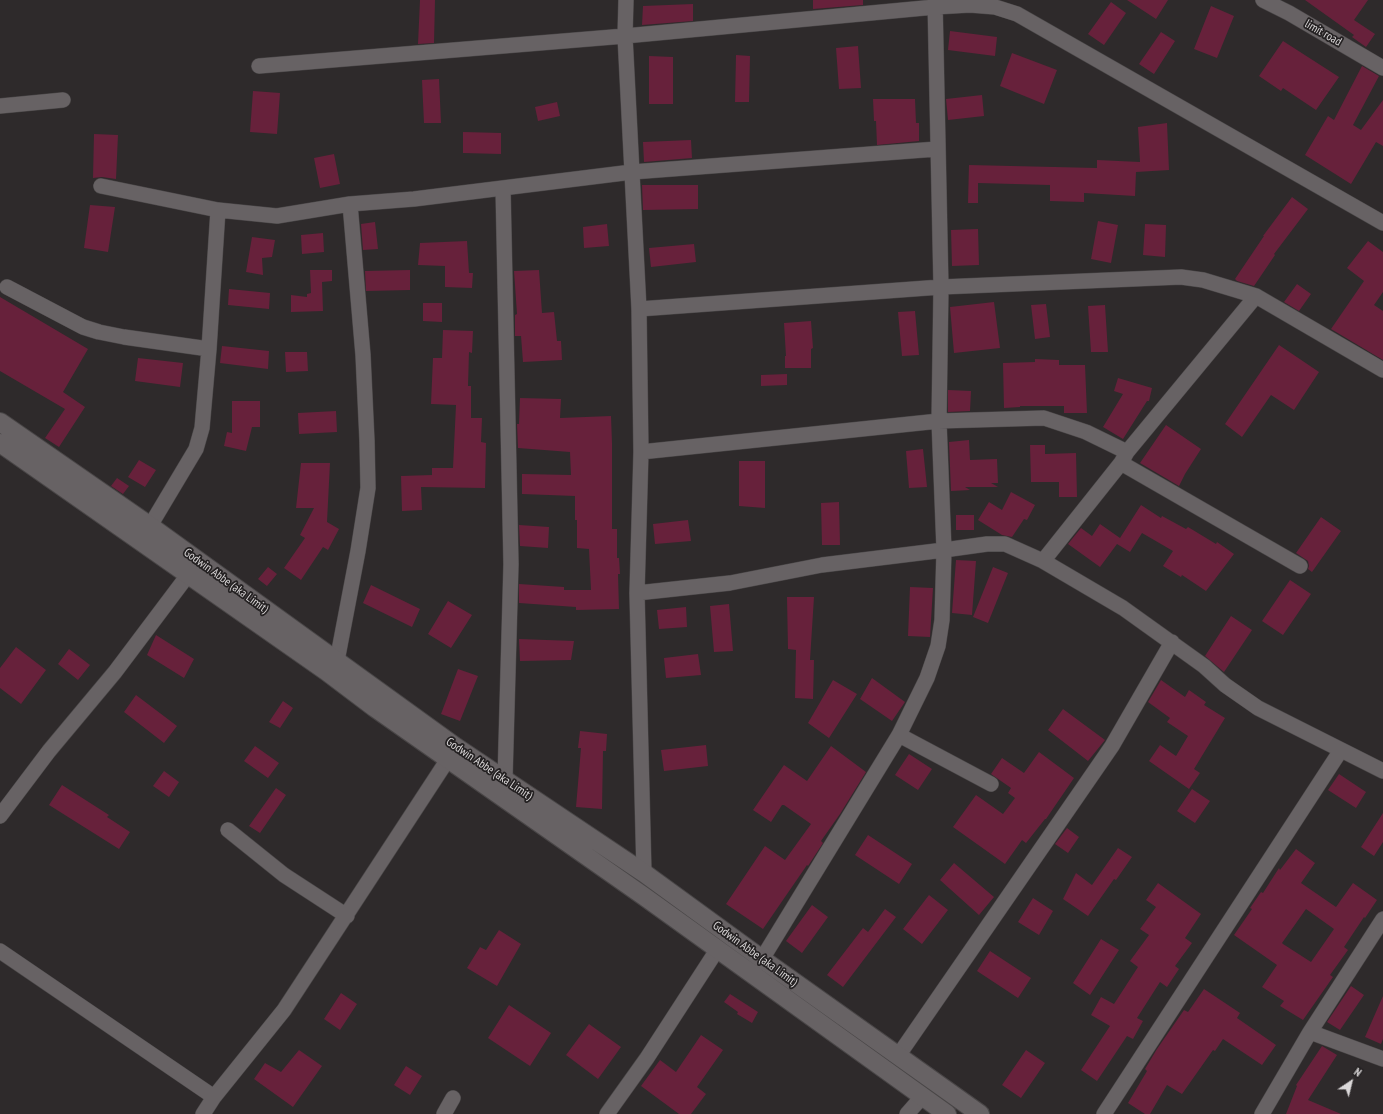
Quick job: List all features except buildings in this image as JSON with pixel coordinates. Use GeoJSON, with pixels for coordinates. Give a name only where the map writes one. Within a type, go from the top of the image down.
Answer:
{"type":"FeatureCollection","features":[{"type":"Feature","properties":{"kind":"street"},"geometry":{"type":"LineString","coordinates":[[626,0],[625,36],[639,309],[641,452],[637,593],[644,873]]}},
{"type":"Feature","properties":{"kind":"street","name":"limit road"},"geometry":{"type":"LineString","coordinates":[[1263,0],[1289,13],[1383,68]]}},
{"type":"Feature","properties":{"kind":"street"},"geometry":{"type":"LineString","coordinates":[[762,959],[899,735],[927,678],[938,646],[942,620],[944,550],[938,421],[940,287],[935,3]]}},
{"type":"Feature","properties":{"kind":"street"},"geometry":{"type":"LineString","coordinates":[[259,66],[625,36],[935,3],[995,7],[1017,14],[1383,223]]}},
{"type":"Feature","properties":{"kind":"street"},"geometry":{"type":"LineString","coordinates":[[0,106],[63,100]]}},
{"type":"Feature","properties":{"kind":"street"},"geometry":{"type":"LineString","coordinates":[[101,186],[218,210],[277,216],[350,204],[503,188],[632,172],[937,148]]}},
{"type":"Feature","properties":{"kind":"street"},"geometry":{"type":"LineString","coordinates":[[503,188],[511,564],[505,779]]}},
{"type":"Feature","properties":{"kind":"street"},"geometry":{"type":"LineString","coordinates":[[337,661],[358,552],[368,488],[368,441],[363,355],[350,204]]}},
{"type":"Feature","properties":{"kind":"street"},"geometry":{"type":"LineString","coordinates":[[150,526],[196,449],[202,428],[218,210]]}},
{"type":"Feature","properties":{"kind":"street"},"geometry":{"type":"LineString","coordinates":[[639,309],[940,287],[1181,277],[1203,280],[1256,296],[1383,370]]}},
{"type":"Feature","properties":{"kind":"street"},"geometry":{"type":"LineString","coordinates":[[7,287],[83,327],[99,332],[209,349]]}},
{"type":"Feature","properties":{"kind":"street"},"geometry":{"type":"LineString","coordinates":[[1042,560],[1256,296]]}},
{"type":"Feature","properties":{"kind":"street"},"geometry":{"type":"LineString","coordinates":[[641,452],[938,421],[1044,418],[1086,432],[1124,458],[1300,566]]}},
{"type":"Feature","properties":{"kind":"street","name":"Godwin Abbe (aka Limit)"},"geometry":{"type":"LineString","coordinates":[[0,422],[5,444],[188,575],[326,671],[452,753],[610,862],[644,873],[980,1114]]}},
{"type":"Feature","properties":{"kind":"street","name":"Godwin Abbe (aka Limit)"},"geometry":{"type":"LineString","coordinates":[[5,444],[150,526],[337,661],[452,753],[505,779],[610,862],[717,950],[947,1114]]}},
{"type":"Feature","properties":{"kind":"street"},"geometry":{"type":"LineString","coordinates":[[637,593],[730,583],[822,565],[987,544],[1005,544],[1042,560],[1123,608],[1172,642],[1204,666],[1225,685],[1258,708],[1383,771]]}},
{"type":"Feature","properties":{"kind":"street"},"geometry":{"type":"LineString","coordinates":[[0,816],[50,751],[115,672],[188,575]]}},
{"type":"Feature","properties":{"kind":"street"},"geometry":{"type":"LineString","coordinates":[[898,1056],[1112,746],[1172,642]]}},
{"type":"Feature","properties":{"kind":"street"},"geometry":{"type":"LineString","coordinates":[[899,735],[991,784]]}},
{"type":"Feature","properties":{"kind":"street"},"geometry":{"type":"LineString","coordinates":[[1104,1114],[1341,750]]}},
{"type":"Feature","properties":{"kind":"street"},"geometry":{"type":"LineString","coordinates":[[203,1114],[214,1097],[284,1010],[347,916],[452,753]]}},
{"type":"Feature","properties":{"kind":"street"},"geometry":{"type":"LineString","coordinates":[[228,830],[284,874],[347,916]]}},
{"type":"Feature","properties":{"kind":"street"},"geometry":{"type":"LineString","coordinates":[[1262,1114],[1310,1032],[1383,919]]}},
{"type":"Feature","properties":{"kind":"street"},"geometry":{"type":"LineString","coordinates":[[607,1114],[647,1058],[717,950]]}},
{"type":"Feature","properties":{"kind":"street"},"geometry":{"type":"LineString","coordinates":[[0,951],[214,1097]]}},
{"type":"Feature","properties":{"kind":"street"},"geometry":{"type":"LineString","coordinates":[[1310,1032],[1383,1059]]}},
{"type":"Feature","properties":{"kind":"street"},"geometry":{"type":"LineString","coordinates":[[907,1114],[922,1097]]}},
{"type":"Feature","properties":{"kind":"street"},"geometry":{"type":"LineString","coordinates":[[444,1114],[453,1098]]}}]}
